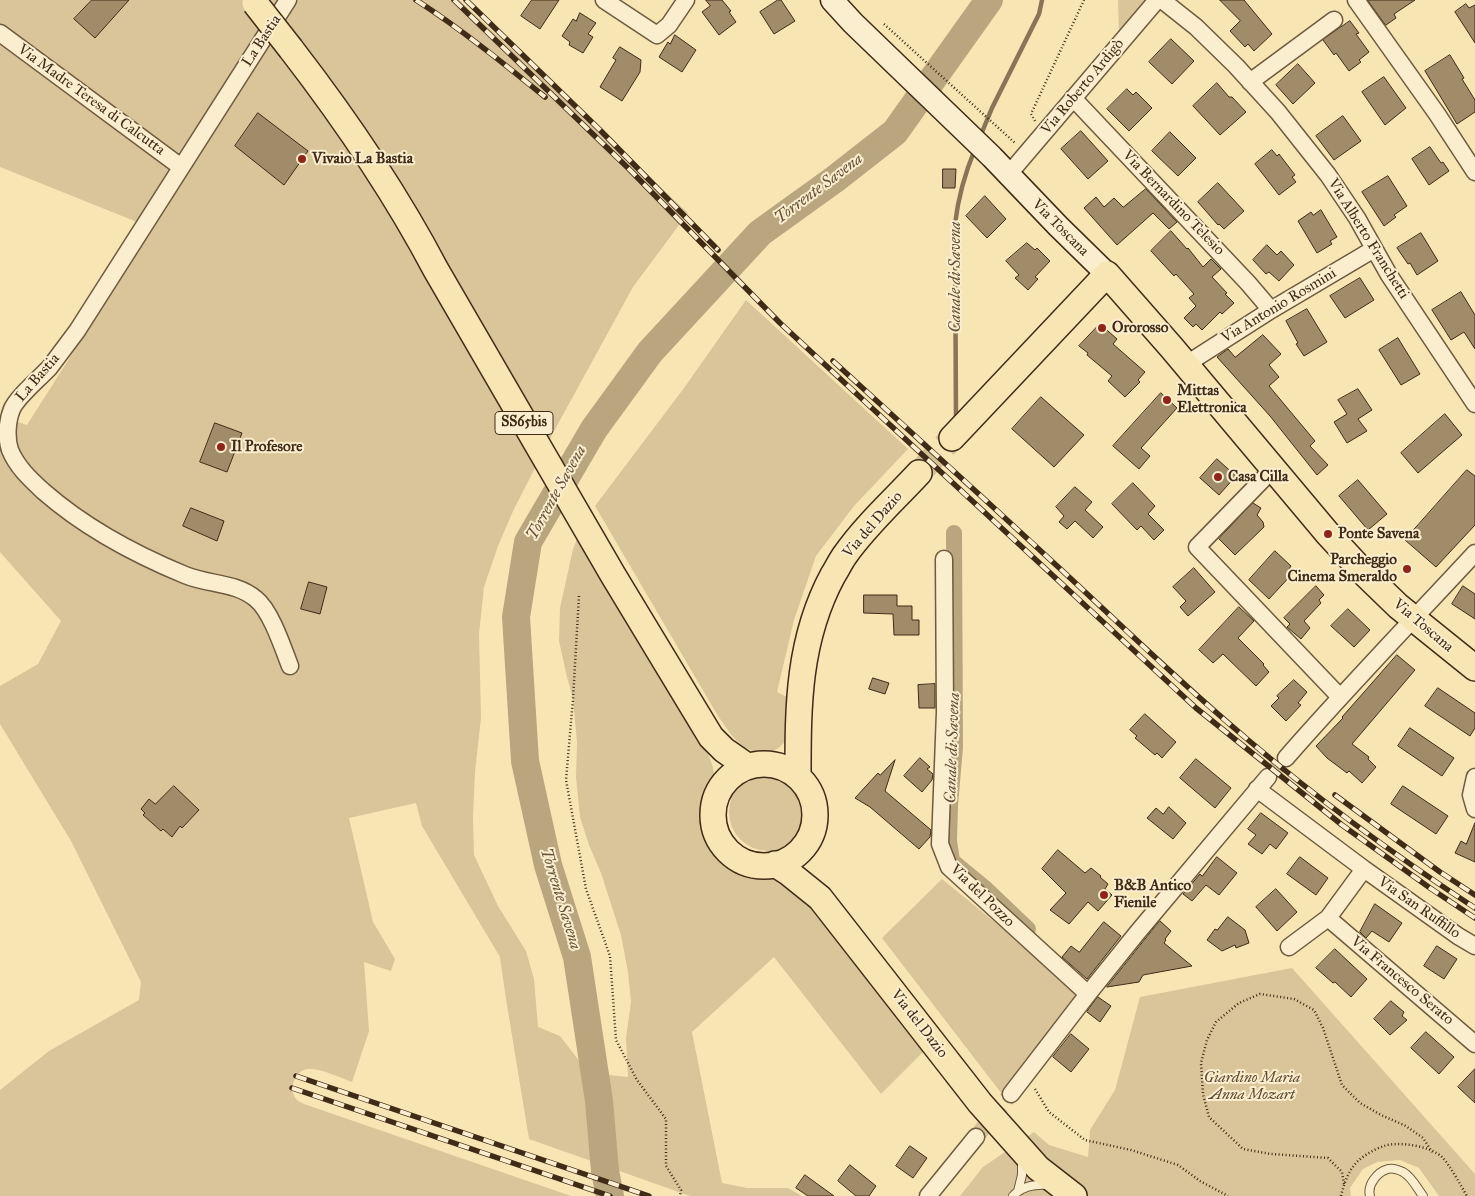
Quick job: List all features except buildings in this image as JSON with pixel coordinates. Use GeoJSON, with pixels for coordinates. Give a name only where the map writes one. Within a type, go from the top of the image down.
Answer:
{"type":"FeatureCollection","features":[{"type":"Feature","properties":{"kind":"main road","name":"Via Toscana"},"geometry":{"type":"LineString","coordinates":[[832,0],[852,23],[992,157],[1107,274],[1340,548],[1414,620],[1475,668]]}},
{"type":"Feature","properties":{"kind":"main road","name":"SS65bis"},"geometry":{"type":"LineString","coordinates":[[254,1],[354,135],[398,202],[613,575],[711,738],[724,750],[759,765]]}},
{"type":"Feature","properties":{"kind":"main road"},"geometry":{"type":"LineString","coordinates":[[952,438],[1107,274]]}},
{"type":"Feature","properties":{"kind":"main road","name":"Via del Dazio"},"geometry":{"type":"LineString","coordinates":[[798,777],[800,684],[805,654],[821,600],[844,556],[868,527],[919,473]]}},
{"type":"Feature","properties":{"kind":"main road","name":"Via del Dazio"},"geometry":{"type":"LineString","coordinates":[[759,765],[785,768],[798,777],[812,796],[815,808],[812,832],[798,853],[787,860],[760,866],[732,855],[722,844],[716,831],[713,816],[715,801],[721,788],[732,775],[759,765],[783,752],[798,724]]}},
{"type":"Feature","properties":{"kind":"main road","name":"SS65bis"},"geometry":{"type":"LineString","coordinates":[[711,738],[713,756],[721,788]]}},
{"type":"Feature","properties":{"kind":"main road","name":"Via del Dazio"},"geometry":{"type":"LineString","coordinates":[[806,843],[820,898]]}},
{"type":"Feature","properties":{"kind":"main road","name":"Via del Dazio"},"geometry":{"type":"LineString","coordinates":[[775,864],[820,898],[980,1103],[1038,1168],[1068,1191]]}},
{"type":"Feature","properties":{"kind":"street","name":"La Bastia"},"geometry":{"type":"LineString","coordinates":[[288,0],[77,331],[50,367],[13,408],[9,420],[8,441],[17,464],[26,475],[80,521],[152,560],[188,576],[235,587],[247,592],[258,600],[280,639],[290,666]]}},
{"type":"Feature","properties":{"kind":"street"},"geometry":{"type":"LineString","coordinates":[[604,0],[657,35],[669,25],[686,0]]}},
{"type":"Feature","properties":{"kind":"street","name":"Via Roberto Ardigò"},"geometry":{"type":"LineString","coordinates":[[1008,175],[1157,0]]}},
{"type":"Feature","properties":{"kind":"street","name":"Via Alberto Franchetti"},"geometry":{"type":"LineString","coordinates":[[1162,0],[1196,27],[1250,82],[1278,112],[1328,175],[1357,218],[1388,275],[1475,404]]}},
{"type":"Feature","properties":{"kind":"street"},"geometry":{"type":"LineString","coordinates":[[1356,0],[1437,114],[1475,172]]}},
{"type":"Feature","properties":{"kind":"street"},"geometry":{"type":"LineString","coordinates":[[1250,82],[1334,20]]}},
{"type":"Feature","properties":{"kind":"street","name":"Via Madre Teresa di Calcutta"},"geometry":{"type":"LineString","coordinates":[[0,33],[182,167]]}},
{"type":"Feature","properties":{"kind":"street","name":"Via Bernardino Telesio"},"geometry":{"type":"LineString","coordinates":[[1073,98],[1248,283],[1271,310]]}},
{"type":"Feature","properties":{"kind":"street","name":"Via Antonio Rosmini"},"geometry":{"type":"LineString","coordinates":[[1185,365],[1271,310],[1374,249]]}},
{"type":"Feature","properties":{"kind":"street"},"geometry":{"type":"LineString","coordinates":[[1273,469],[1197,547],[1340,697]]}},
{"type":"Feature","properties":{"kind":"street"},"geometry":{"type":"LineString","coordinates":[[1286,758],[1340,697],[1475,553]]}},
{"type":"Feature","properties":{"kind":"street","name":"Via del Pozzo"},"geometry":{"type":"LineString","coordinates":[[944,559],[945,712],[940,844],[949,867],[1088,994]]}},
{"type":"Feature","properties":{"kind":"street"},"geometry":{"type":"LineString","coordinates":[[1011,1094],[1088,994],[1268,777]]}},
{"type":"Feature","properties":{"kind":"street"},"geometry":{"type":"LineString","coordinates":[[1475,777],[1471,795],[1475,809]]}},
{"type":"Feature","properties":{"kind":"street","name":"Via San Ruffillo"},"geometry":{"type":"LineString","coordinates":[[1257,789],[1364,869],[1475,946]]}},
{"type":"Feature","properties":{"kind":"street","name":"Via San Ruffillo"},"geometry":{"type":"LineString","coordinates":[[1331,913],[1364,869]]}},
{"type":"Feature","properties":{"kind":"street"},"geometry":{"type":"LineString","coordinates":[[1289,947],[1331,913]]}},
{"type":"Feature","properties":{"kind":"street","name":"Via Francesco Serato"},"geometry":{"type":"LineString","coordinates":[[1331,913],[1475,1044]]}},
{"type":"Feature","properties":{"kind":"street"},"geometry":{"type":"LineString","coordinates":[[928,1196],[976,1137]]}},
{"type":"Feature","properties":{"kind":"lane","name":"Via del Dazio"},"geometry":{"type":"LineString","coordinates":[[1016,1194],[1022,1175],[1021,1149]]}},
{"type":"Feature","properties":{"kind":"lane"},"geometry":{"type":"LineString","coordinates":[[1370,1196],[1371,1183],[1374,1178],[1387,1169],[1395,1169],[1404,1173],[1414,1182],[1423,1196]]}},
{"type":"Feature","properties":{"kind":"lane","name":"Via del Dazio"},"geometry":{"type":"LineString","coordinates":[[1016,1194],[1027,1187],[1040,1184],[1068,1191]]}},
{"type":"Feature","properties":{"kind":"path"},"geometry":{"type":"LineString","coordinates":[[1043,134],[1031,114],[1084,0]]}},
{"type":"Feature","properties":{"kind":"path"},"geometry":{"type":"LineString","coordinates":[[882,23],[1016,143]]}},
{"type":"Feature","properties":{"kind":"path"},"geometry":{"type":"LineString","coordinates":[[578,596],[573,699],[566,780],[586,890],[610,956],[616,1040],[637,1080],[666,1119],[666,1166],[681,1190],[680,1196]]}},
{"type":"Feature","properties":{"kind":"path"},"geometry":{"type":"LineString","coordinates":[[1344,1184],[1342,1172],[1328,1158],[1272,1154],[1243,1149],[1210,1117],[1203,1094],[1201,1063],[1207,1040],[1216,1022],[1239,1003],[1260,994],[1294,999],[1314,1010],[1323,1028],[1342,1085],[1360,1103],[1406,1126],[1423,1138],[1432,1152]]}},
{"type":"Feature","properties":{"kind":"path"},"geometry":{"type":"LineString","coordinates":[[1026,1075],[1049,1112],[1085,1140],[1132,1150],[1178,1165],[1200,1181],[1228,1196]]}},
{"type":"Feature","properties":{"kind":"green space"},"geometry":{"type":"Polygon","coordinates":[[[0,0],[459,0],[688,213],[633,287],[553,433],[514,509],[498,546],[484,587],[479,634],[481,718],[475,772],[474,855],[498,906],[526,951],[534,979],[538,1027],[560,1036],[580,1062],[609,1075],[628,1077],[626,1038],[631,1002],[628,972],[621,935],[580,817],[576,777],[577,742],[573,699],[559,641],[560,608],[573,549],[578,537],[706,750],[713,766],[714,776],[709,802],[708,821],[717,846],[729,860],[741,868],[783,878],[800,889],[925,1050],[881,1094],[774,957],[692,1032],[722,1183],[747,1188],[788,1188],[802,1196],[690,1196],[529,1139],[500,957],[422,826],[416,803],[349,818],[373,922],[395,959],[391,971],[364,962],[369,1031],[352,1082],[320,1070],[304,1070],[296,1076],[294,1081],[294,1096],[304,1104],[571,1196],[0,1196],[0,1090],[49,1051],[139,1000],[141,982],[71,841],[0,724],[0,686],[38,664],[61,621],[0,552],[0,416],[27,425],[152,228],[0,167],[0,0]]]}},
{"type":"Feature","properties":{"kind":"green space"},"geometry":{"type":"Polygon","coordinates":[[[1118,0],[1150,0],[1119,35],[1118,0]]]}},
{"type":"Feature","properties":{"kind":"green space"},"geometry":{"type":"Polygon","coordinates":[[[746,300],[908,449],[854,506],[816,556],[794,620],[777,692],[791,699],[788,735],[778,748],[773,751],[763,752],[754,751],[740,744],[728,731],[595,506],[684,388],[746,300]]]}},
{"type":"Feature","properties":{"kind":"green space"},"geometry":{"type":"Polygon","coordinates":[[[760,773],[776,773],[790,779],[801,790],[807,804],[807,820],[801,834],[790,845],[776,851],[760,851],[746,845],[735,834],[729,820],[729,804],[735,790],[746,779],[760,773]]]}},
{"type":"Feature","properties":{"kind":"green space"},"geometry":{"type":"Polygon","coordinates":[[[942,879],[1084,995],[1005,1098],[882,938],[942,879]]]}},
{"type":"Feature","properties":{"kind":"green space","name":"Giardino Maria Anna Mozart"},"geometry":{"type":"Polygon","coordinates":[[[1292,968],[1475,1174],[1475,1196],[1439,1196],[1419,1168],[1400,1160],[1377,1162],[1363,1169],[1350,1188],[1351,1196],[960,1196],[983,1167],[1034,1132],[1049,1145],[1088,1157],[1090,1130],[1115,1090],[1140,997],[1292,968]]]}},
{"type":"Feature","properties":{"kind":"waterway","name":"Torrente Savena"},"geometry":{"type":"LineString","coordinates":[[610,1196],[605,1171],[599,1101],[577,957],[548,865],[525,761],[516,617],[528,542],[594,429],[650,352],[760,233],[835,179],[895,132],[989,0]]}},
{"type":"Feature","properties":{"kind":"waterway","name":"Canale di Savena"},"geometry":{"type":"LineString","coordinates":[[980,137],[992,108],[1039,14],[1042,0]]}},
{"type":"Feature","properties":{"kind":"waterway","name":"Canale di Savena"},"geometry":{"type":"LineString","coordinates":[[956,421],[955,224],[962,186],[975,149]]}},
{"type":"Feature","properties":{"kind":"waterway","name":"Canale di Savena"},"geometry":{"type":"LineString","coordinates":[[954,533],[955,747],[949,841],[952,861],[986,889],[1028,929]]}},
{"type":"Feature","properties":{"kind":"tunnel"},"geometry":{"type":"LineString","coordinates":[[919,473],[952,438]]}},
{"type":"Feature","properties":{"kind":"tunnel"},"geometry":{"type":"LineString","coordinates":[[1268,777],[1286,758]]}},
{"type":"Feature","properties":{"kind":"tunnel"},"geometry":{"type":"LineString","coordinates":[[976,1137],[1011,1094]]}},
{"type":"Feature","properties":{"kind":"railway"},"geometry":{"type":"LineString","coordinates":[[416,0],[466,34],[545,97]]}},
{"type":"Feature","properties":{"kind":"railway"},"geometry":{"type":"LineString","coordinates":[[454,0],[628,168],[780,323],[1196,708],[1342,825],[1475,918]]}},
{"type":"Feature","properties":{"kind":"railway"},"geometry":{"type":"LineString","coordinates":[[466,0],[599,129],[718,250]]}},
{"type":"Feature","properties":{"kind":"railway"},"geometry":{"type":"LineString","coordinates":[[833,361],[1179,679],[1247,739],[1358,827],[1475,908]]}},
{"type":"Feature","properties":{"kind":"railway"},"geometry":{"type":"LineString","coordinates":[[1335,795],[1440,872],[1475,895]]}},
{"type":"Feature","properties":{"kind":"railway"},"geometry":{"type":"LineString","coordinates":[[296,1076],[649,1196]]}},
{"type":"Feature","properties":{"kind":"railway"},"geometry":{"type":"LineString","coordinates":[[292,1088],[610,1196]]}},
{"type":"Feature","properties":{"kind":"place","name":"Vivaio La Bastia"},"geometry":{"type":"Point","coordinates":[302,159]}},
{"type":"Feature","properties":{"kind":"place","name":"Ororosso"},"geometry":{"type":"Point","coordinates":[1102,328]}},
{"type":"Feature","properties":{"kind":"place","name":"Mittas Elettronica"},"geometry":{"type":"Point","coordinates":[1167,400]}},
{"type":"Feature","properties":{"kind":"place","name":"Il Profesore"},"geometry":{"type":"Point","coordinates":[221,447]}},
{"type":"Feature","properties":{"kind":"place","name":"Casa Cilla"},"geometry":{"type":"Point","coordinates":[1218,477]}},
{"type":"Feature","properties":{"kind":"place","name":"Ponte Savena"},"geometry":{"type":"Point","coordinates":[1328,534]}},
{"type":"Feature","properties":{"kind":"place","name":"Parcheggio Cinema Smeraldo"},"geometry":{"type":"Point","coordinates":[1407,569]}},
{"type":"Feature","properties":{"kind":"place","name":"B&B Antico Fienile"},"geometry":{"type":"Point","coordinates":[1104,895]}}]}
